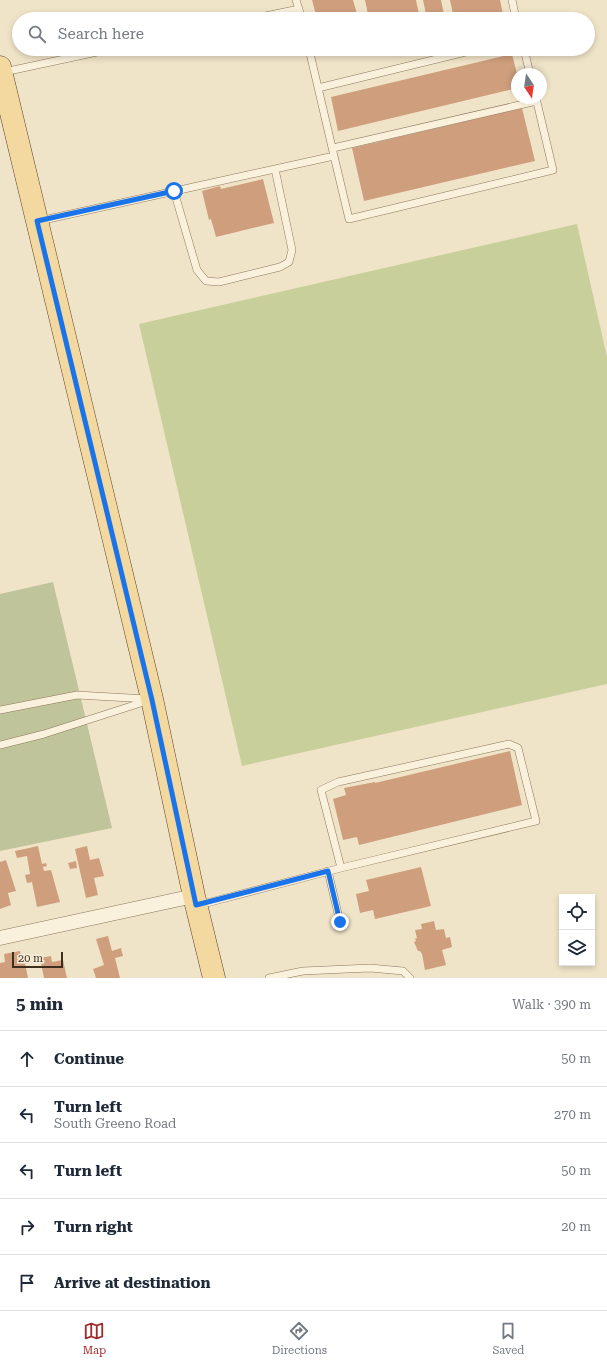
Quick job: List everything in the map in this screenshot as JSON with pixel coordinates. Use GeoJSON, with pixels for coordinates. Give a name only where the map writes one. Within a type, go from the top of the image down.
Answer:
{"type":"FeatureCollection","features":[{"type":"Feature","properties":{"kind":"main road"},"geometry":{"type":"LineString","coordinates":[[1,70],[152,700],[195,900],[214,978]]}},
{"type":"Feature","properties":{"kind":"street"},"geometry":{"type":"LineString","coordinates":[[0,938],[195,900]]}},
{"type":"Feature","properties":{"kind":"lane"},"geometry":{"type":"LineString","coordinates":[[296,0],[300,12]]}},
{"type":"Feature","properties":{"kind":"lane"},"geometry":{"type":"LineString","coordinates":[[512,0],[515,12]]}},
{"type":"Feature","properties":{"kind":"lane"},"geometry":{"type":"LineString","coordinates":[[285,12],[299,9]]}},
{"type":"Feature","properties":{"kind":"lane"},"geometry":{"type":"LineString","coordinates":[[1,70],[74,56]]}},
{"type":"Feature","properties":{"kind":"lane"},"geometry":{"type":"LineString","coordinates":[[310,56],[333,148],[348,219],[552,170],[537,104]]}},
{"type":"Feature","properties":{"kind":"lane"},"geometry":{"type":"LineString","coordinates":[[318,88],[449,56]]}},
{"type":"Feature","properties":{"kind":"lane"},"geometry":{"type":"LineString","coordinates":[[526,56],[529,68]]}},
{"type":"Feature","properties":{"kind":"lane"},"geometry":{"type":"LineString","coordinates":[[333,148],[519,104]]}},
{"type":"Feature","properties":{"kind":"lane"},"geometry":{"type":"LineString","coordinates":[[37,221],[334,156]]}},
{"type":"Feature","properties":{"kind":"lane"},"geometry":{"type":"LineString","coordinates":[[174,191],[197,270],[206,281],[219,282],[280,268],[289,262],[292,250],[275,169]]}},
{"type":"Feature","properties":{"kind":"lane"},"geometry":{"type":"LineString","coordinates":[[0,710],[78,695],[152,700]]}},
{"type":"Feature","properties":{"kind":"lane"},"geometry":{"type":"LineString","coordinates":[[0,745],[44,734],[152,700]]}},
{"type":"Feature","properties":{"kind":"lane"},"geometry":{"type":"LineString","coordinates":[[195,900],[328,871],[536,821],[518,748],[509,744],[338,782],[321,790],[340,868]]}},
{"type":"Feature","properties":{"kind":"lane"},"geometry":{"type":"LineString","coordinates":[[328,871],[340,922]]}},
{"type":"Feature","properties":{"kind":"lane"},"geometry":{"type":"LineString","coordinates":[[269,978],[303,971],[370,968],[403,971],[410,978]]}},
{"type":"Feature","properties":{"kind":"green space"},"geometry":{"type":"Polygon","coordinates":[[[577,224],[607,357],[607,684],[242,766],[139,324],[577,224]]]}},
{"type":"Feature","properties":{"kind":"green space"},"geometry":{"type":"Polygon","coordinates":[[[53,582],[112,828],[0,851],[0,594],[53,582]]]}},
{"type":"Feature","properties":{"kind":"building"},"geometry":{"type":"Polygon","coordinates":[[[312,0],[353,0],[356,12],[315,12],[312,0]]]}},
{"type":"Feature","properties":{"kind":"building"},"geometry":{"type":"Polygon","coordinates":[[[365,0],[416,0],[419,12],[368,12],[365,0]]]}},
{"type":"Feature","properties":{"kind":"building"},"geometry":{"type":"Polygon","coordinates":[[[423,0],[441,0],[444,12],[426,12],[423,0]]]}},
{"type":"Feature","properties":{"kind":"building"},"geometry":{"type":"Polygon","coordinates":[[[450,0],[500,0],[503,12],[453,12],[450,0]]]}},
{"type":"Feature","properties":{"kind":"building"},"geometry":{"type":"Polygon","coordinates":[[[504,56],[512,56],[516,68],[511,68],[511,89],[338,131],[331,97],[504,56]]]}},
{"type":"Feature","properties":{"kind":"building"},"geometry":{"type":"Polygon","coordinates":[[[522,108],[535,161],[364,201],[352,148],[522,108]]]}},
{"type":"Feature","properties":{"kind":"building"},"geometry":{"type":"Polygon","coordinates":[[[263,179],[274,223],[216,237],[211,219],[209,220],[202,191],[220,186],[221,189],[263,179]]]}},
{"type":"Feature","properties":{"kind":"building"},"geometry":{"type":"Polygon","coordinates":[[[510,751],[522,805],[359,845],[357,837],[343,840],[333,799],[346,795],[344,788],[375,783],[510,751]]]}},
{"type":"Feature","properties":{"kind":"building"},"geometry":{"type":"Polygon","coordinates":[[[38,846],[42,864],[46,863],[47,866],[43,867],[44,871],[51,870],[60,902],[37,907],[32,882],[27,883],[25,875],[30,874],[27,856],[17,858],[15,851],[38,846]]]}},
{"type":"Feature","properties":{"kind":"building"},"geometry":{"type":"Polygon","coordinates":[[[87,846],[90,860],[99,858],[104,876],[94,878],[98,895],[86,898],[75,849],[87,846]]]}},
{"type":"Feature","properties":{"kind":"building"},"geometry":{"type":"Polygon","coordinates":[[[6,860],[16,891],[8,893],[11,905],[0,909],[0,862],[6,860]]]}},
{"type":"Feature","properties":{"kind":"building"},"geometry":{"type":"Polygon","coordinates":[[[76,861],[77,868],[70,869],[68,863],[76,861]]]}},
{"type":"Feature","properties":{"kind":"building"},"geometry":{"type":"Polygon","coordinates":[[[421,867],[431,906],[375,919],[373,910],[360,913],[356,894],[369,891],[366,880],[421,867]]]}},
{"type":"Feature","properties":{"kind":"building"},"geometry":{"type":"Polygon","coordinates":[[[434,921],[436,930],[444,929],[446,938],[450,937],[452,947],[442,950],[446,965],[425,970],[422,954],[418,951],[414,942],[417,938],[415,930],[422,929],[421,924],[434,921]]]}},
{"type":"Feature","properties":{"kind":"building"},"geometry":{"type":"Polygon","coordinates":[[[108,936],[112,951],[121,948],[123,956],[115,958],[120,978],[96,978],[93,969],[104,965],[96,939],[108,936]]]}},
{"type":"Feature","properties":{"kind":"building"},"geometry":{"type":"Polygon","coordinates":[[[20,951],[21,958],[24,958],[28,978],[0,978],[0,963],[5,962],[4,954],[20,951]]]}},
{"type":"Feature","properties":{"kind":"building"},"geometry":{"type":"Polygon","coordinates":[[[51,956],[52,962],[63,960],[67,978],[44,978],[40,958],[51,956]]]}},
{"type":"Feature","properties":{"kind":"route"},"geometry":{"type":"LineString","coordinates":[[174,191],[37,221],[152,700],[196,905],[328,871],[340,922]]}}]}
